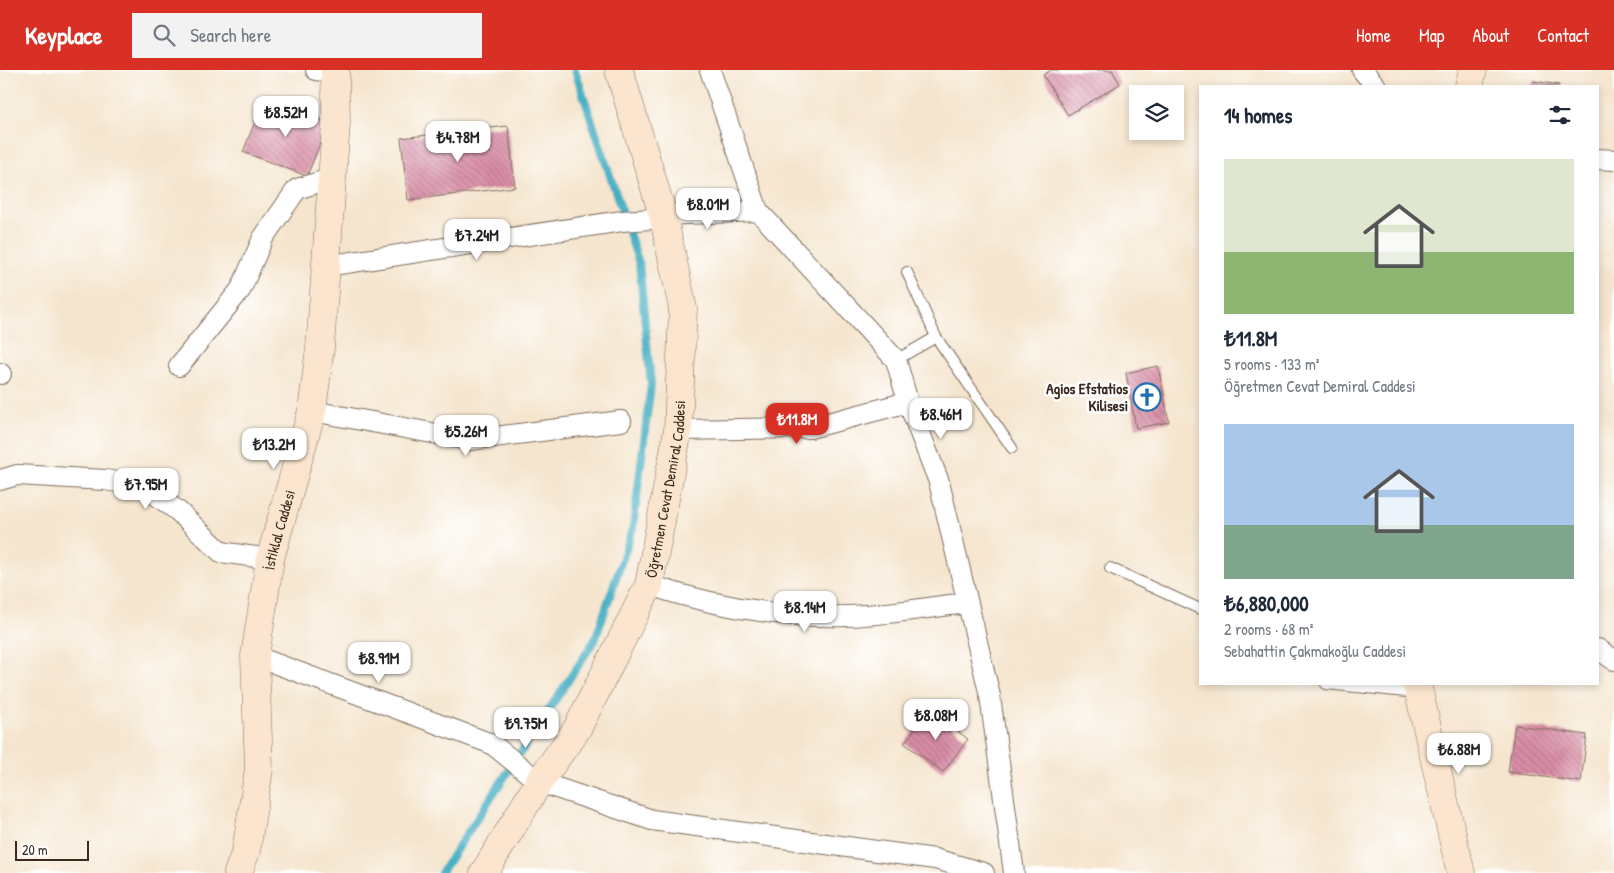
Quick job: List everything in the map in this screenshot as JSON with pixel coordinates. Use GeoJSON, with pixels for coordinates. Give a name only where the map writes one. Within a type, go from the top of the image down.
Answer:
{"type":"FeatureCollection","features":[{"type":"Feature","properties":{"kind":"main road","name":"Öğretmen Cevat Demiral Caddesi"},"geometry":{"type":"LineString","coordinates":[[484,873],[539,782],[578,729],[649,585],[678,430],[683,309],[619,70]]}},
{"type":"Feature","properties":{"kind":"main road"},"geometry":{"type":"LineString","coordinates":[[1469,85],[1473,70]]}},
{"type":"Feature","properties":{"kind":"main road","name":"İstiklal Caddesi"},"geometry":{"type":"LineString","coordinates":[[238,873],[246,851],[259,769],[255,656],[270,559],[312,410],[326,266],[336,123],[328,71]]}},
{"type":"Feature","properties":{"kind":"main road"},"geometry":{"type":"LineString","coordinates":[[1417,689],[1461,873]]}},
{"type":"Feature","properties":{"kind":"street"},"geometry":{"type":"LineString","coordinates":[[710,70],[758,211],[896,360],[908,402],[939,482],[990,696],[1014,873]]}},
{"type":"Feature","properties":{"kind":"street"},"geometry":{"type":"LineString","coordinates":[[1362,70],[1375,85]]}},
{"type":"Feature","properties":{"kind":"street"},"geometry":{"type":"LineString","coordinates":[[1599,159],[1614,160]]}},
{"type":"Feature","properties":{"kind":"street"},"geometry":{"type":"LineString","coordinates":[[179,366],[241,289],[264,238],[297,189],[332,178]]}},
{"type":"Feature","properties":{"kind":"street"},"geometry":{"type":"LineString","coordinates":[[326,266],[622,221],[758,211]]}},
{"type":"Feature","properties":{"kind":"street"},"geometry":{"type":"LineString","coordinates":[[678,430],[810,428],[908,402]]}},
{"type":"Feature","properties":{"kind":"street"},"geometry":{"type":"LineString","coordinates":[[312,410],[470,440],[621,421]]}},
{"type":"Feature","properties":{"kind":"street"},"geometry":{"type":"LineString","coordinates":[[6,474],[105,480],[144,486],[179,512],[221,552],[270,559]]}},
{"type":"Feature","properties":{"kind":"street"},"geometry":{"type":"LineString","coordinates":[[649,585],[708,603],[784,614],[848,616],[968,603]]}},
{"type":"Feature","properties":{"kind":"street"},"geometry":{"type":"LineString","coordinates":[[1599,650],[1614,660]]}},
{"type":"Feature","properties":{"kind":"street"},"geometry":{"type":"LineString","coordinates":[[255,656],[492,744],[539,782],[652,820],[935,859],[984,873]]}},
{"type":"Feature","properties":{"kind":"lane"},"geometry":{"type":"LineString","coordinates":[[907,272],[936,337],[1012,448]]}},
{"type":"Feature","properties":{"kind":"lane"},"geometry":{"type":"LineString","coordinates":[[896,360],[936,337]]}},
{"type":"Feature","properties":{"kind":"lane"},"geometry":{"type":"LineString","coordinates":[[1110,568],[1199,609]]}},
{"type":"Feature","properties":{"kind":"lane"},"geometry":{"type":"LineString","coordinates":[[1344,685],[1417,689]]}},
{"type":"Feature","properties":{"kind":"building"},"geometry":{"type":"Polygon","coordinates":[[[1051,70],[1112,70],[1120,84],[1068,115],[1043,75],[1051,70]]]}},
{"type":"Feature","properties":{"kind":"building"},"geometry":{"type":"Polygon","coordinates":[[[1533,81],[1559,85],[1532,85],[1533,81]]]}},
{"type":"Feature","properties":{"kind":"building"},"geometry":{"type":"Polygon","coordinates":[[[264,99],[328,123],[307,176],[243,152],[264,99]]]}},
{"type":"Feature","properties":{"kind":"building"},"geometry":{"type":"Polygon","coordinates":[[[508,126],[515,187],[408,200],[401,138],[508,126]]]}},
{"type":"Feature","properties":{"kind":"building","name":"Agios Efstatios Kilisesi"},"geometry":{"type":"Polygon","coordinates":[[[1158,366],[1169,422],[1136,428],[1126,373],[1158,366]]]}},
{"type":"Feature","properties":{"kind":"building"},"geometry":{"type":"Polygon","coordinates":[[[930,710],[968,739],[943,772],[904,743],[930,710]]]}},
{"type":"Feature","properties":{"kind":"building"},"geometry":{"type":"Polygon","coordinates":[[[1515,725],[1587,735],[1581,782],[1508,772],[1515,725]]]}},
{"type":"Feature","properties":{"kind":"waterway"},"geometry":{"type":"LineString","coordinates":[[441,873],[595,640],[633,528],[651,384],[639,263],[575,70]]}},
{"type":"Feature","properties":{"kind":"place","name":"Agios Efstatios Kilisesi"},"geometry":{"type":"Point","coordinates":[1147,397]}}]}
